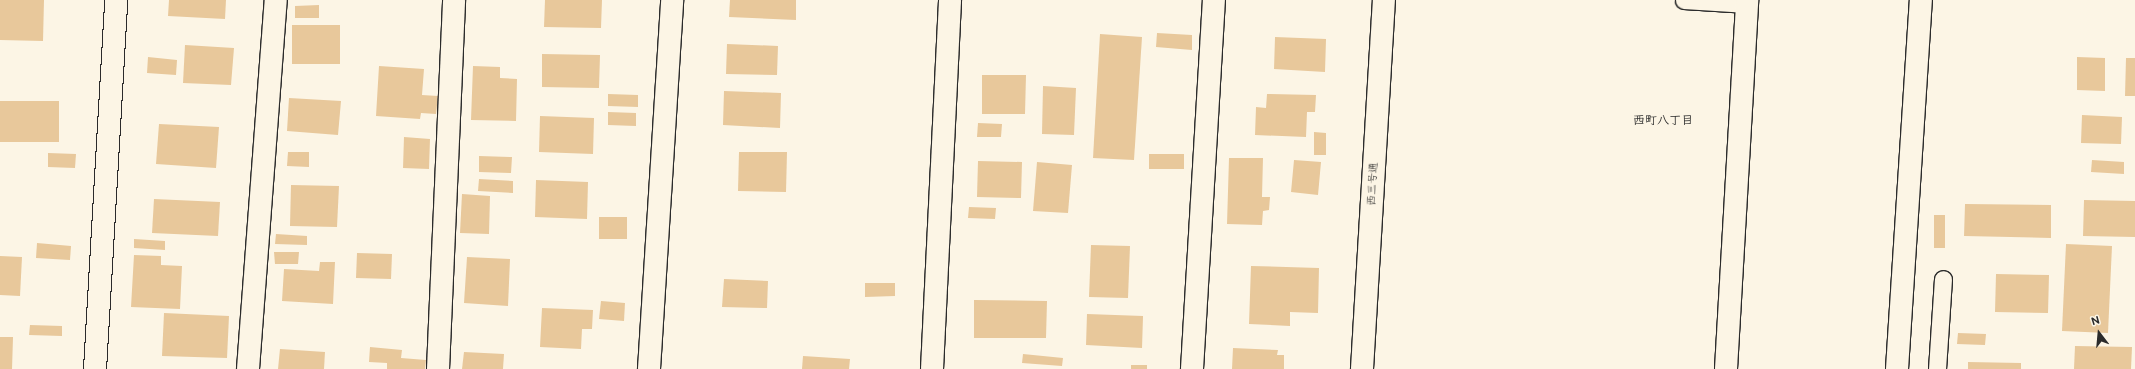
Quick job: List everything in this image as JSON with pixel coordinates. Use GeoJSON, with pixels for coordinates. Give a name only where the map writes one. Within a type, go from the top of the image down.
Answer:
{"type":"FeatureCollection","features":[{"type":"Feature","properties":{"kind":"street"},"geometry":{"type":"LineString","coordinates":[[95,369],[116,0]]}},
{"type":"Feature","properties":{"kind":"street"},"geometry":{"type":"LineString","coordinates":[[248,369],[276,0]]}},
{"type":"Feature","properties":{"kind":"street"},"geometry":{"type":"LineString","coordinates":[[438,369],[454,0]]}},
{"type":"Feature","properties":{"kind":"street"},"geometry":{"type":"LineString","coordinates":[[649,369],[672,0]]}},
{"type":"Feature","properties":{"kind":"street"},"geometry":{"type":"LineString","coordinates":[[932,369],[950,0]]}},
{"type":"Feature","properties":{"kind":"street"},"geometry":{"type":"LineString","coordinates":[[1192,369],[1214,0]]}},
{"type":"Feature","properties":{"kind":"street","name":"西三号通"},"geometry":{"type":"LineString","coordinates":[[1362,369],[1384,0]]}},
{"type":"Feature","properties":{"kind":"street"},"geometry":{"type":"LineString","coordinates":[[1897,369],[1921,0]]}},
{"type":"Feature","properties":{"kind":"street"},"geometry":{"type":"LineString","coordinates":[[1726,369],[1747,2]]}},
{"type":"Feature","properties":{"kind":"lane"},"geometry":{"type":"LineString","coordinates":[[1684,0],[1747,2]]}},
{"type":"Feature","properties":{"kind":"lane"},"geometry":{"type":"LineString","coordinates":[[1937,369],[1943,279]]}},
{"type":"Feature","properties":{"kind":"building"},"geometry":{"type":"Polygon","coordinates":[[[0,0],[44,0],[43,41],[0,40],[0,0]]]}},
{"type":"Feature","properties":{"kind":"building"},"geometry":{"type":"Polygon","coordinates":[[[169,0],[226,0],[225,19],[168,16],[169,0]]]}},
{"type":"Feature","properties":{"kind":"building"},"geometry":{"type":"Polygon","coordinates":[[[545,0],[602,0],[601,28],[544,27],[545,0]]]}},
{"type":"Feature","properties":{"kind":"building"},"geometry":{"type":"Polygon","coordinates":[[[730,0],[796,0],[796,20],[729,17],[730,0]]]}},
{"type":"Feature","properties":{"kind":"building"},"geometry":{"type":"Polygon","coordinates":[[[319,5],[319,18],[295,18],[295,6],[319,5]]]}},
{"type":"Feature","properties":{"kind":"building"},"geometry":{"type":"Polygon","coordinates":[[[292,25],[340,25],[340,64],[292,64],[292,25]]]}},
{"type":"Feature","properties":{"kind":"building"},"geometry":{"type":"Polygon","coordinates":[[[1157,33],[1192,35],[1192,50],[1156,47],[1157,33]]]}},
{"type":"Feature","properties":{"kind":"building"},"geometry":{"type":"Polygon","coordinates":[[[1100,34],[1142,37],[1134,160],[1093,158],[1100,34]]]}},
{"type":"Feature","properties":{"kind":"building"},"geometry":{"type":"Polygon","coordinates":[[[1275,37],[1326,39],[1325,72],[1274,69],[1275,37]]]}},
{"type":"Feature","properties":{"kind":"building"},"geometry":{"type":"Polygon","coordinates":[[[727,44],[778,46],[777,75],[726,74],[727,44]]]}},
{"type":"Feature","properties":{"kind":"building"},"geometry":{"type":"Polygon","coordinates":[[[185,45],[234,48],[231,85],[183,83],[185,45]]]}},
{"type":"Feature","properties":{"kind":"building"},"geometry":{"type":"Polygon","coordinates":[[[542,54],[600,55],[599,88],[542,87],[542,54]]]}},
{"type":"Feature","properties":{"kind":"building"},"geometry":{"type":"Polygon","coordinates":[[[148,57],[177,60],[176,75],[147,73],[148,57]]]}},
{"type":"Feature","properties":{"kind":"building"},"geometry":{"type":"Polygon","coordinates":[[[2077,57],[2105,58],[2105,91],[2077,90],[2077,57]]]}},
{"type":"Feature","properties":{"kind":"building"},"geometry":{"type":"Polygon","coordinates":[[[2126,58],[2135,58],[2135,96],[2125,96],[2126,58]]]}},
{"type":"Feature","properties":{"kind":"building"},"geometry":{"type":"Polygon","coordinates":[[[379,66],[424,69],[422,95],[438,96],[436,114],[421,113],[420,119],[376,116],[379,66]]]}},
{"type":"Feature","properties":{"kind":"building"},"geometry":{"type":"Polygon","coordinates":[[[473,66],[500,67],[500,78],[517,79],[516,121],[471,120],[473,66]]]}},
{"type":"Feature","properties":{"kind":"building"},"geometry":{"type":"Polygon","coordinates":[[[982,75],[1026,75],[1025,114],[982,114],[982,75]]]}},
{"type":"Feature","properties":{"kind":"building"},"geometry":{"type":"Polygon","coordinates":[[[1043,86],[1076,88],[1074,135],[1042,134],[1043,86]]]}},
{"type":"Feature","properties":{"kind":"building"},"geometry":{"type":"Polygon","coordinates":[[[724,91],[781,93],[780,128],[723,125],[724,91]]]}},
{"type":"Feature","properties":{"kind":"building"},"geometry":{"type":"Polygon","coordinates":[[[608,94],[638,95],[638,107],[608,106],[608,94]]]}},
{"type":"Feature","properties":{"kind":"building"},"geometry":{"type":"Polygon","coordinates":[[[1267,94],[1316,95],[1315,112],[1307,112],[1306,137],[1255,135],[1256,107],[1266,108],[1267,94]]]}},
{"type":"Feature","properties":{"kind":"building"},"geometry":{"type":"Polygon","coordinates":[[[289,98],[341,101],[338,135],[287,131],[289,98]]]}},
{"type":"Feature","properties":{"kind":"building"},"geometry":{"type":"Polygon","coordinates":[[[0,101],[59,101],[59,142],[0,142],[0,101]]]}},
{"type":"Feature","properties":{"kind":"building"},"geometry":{"type":"Polygon","coordinates":[[[608,112],[636,113],[636,126],[608,125],[608,112]]]}},
{"type":"Feature","properties":{"kind":"building"},"geometry":{"type":"Polygon","coordinates":[[[2082,115],[2122,117],[2121,144],[2081,143],[2082,115]]]}},
{"type":"Feature","properties":{"kind":"building"},"geometry":{"type":"Polygon","coordinates":[[[540,116],[594,118],[593,154],[539,152],[540,116]]]}},
{"type":"Feature","properties":{"kind":"building"},"geometry":{"type":"Polygon","coordinates":[[[978,123],[1002,124],[1001,137],[977,137],[978,123]]]}},
{"type":"Feature","properties":{"kind":"building"},"geometry":{"type":"Polygon","coordinates":[[[159,124],[219,127],[216,168],[156,164],[159,124]]]}},
{"type":"Feature","properties":{"kind":"building"},"geometry":{"type":"Polygon","coordinates":[[[1314,132],[1326,133],[1326,155],[1314,155],[1314,132]]]}},
{"type":"Feature","properties":{"kind":"building"},"geometry":{"type":"Polygon","coordinates":[[[404,137],[430,139],[429,169],[403,168],[404,137]]]}},
{"type":"Feature","properties":{"kind":"building"},"geometry":{"type":"Polygon","coordinates":[[[288,152],[309,152],[309,167],[287,166],[288,152]]]}},
{"type":"Feature","properties":{"kind":"building"},"geometry":{"type":"Polygon","coordinates":[[[739,152],[787,152],[786,192],[738,191],[739,152]]]}},
{"type":"Feature","properties":{"kind":"building"},"geometry":{"type":"Polygon","coordinates":[[[48,153],[76,154],[75,168],[48,167],[48,153]]]}},
{"type":"Feature","properties":{"kind":"building"},"geometry":{"type":"Polygon","coordinates":[[[1149,154],[1184,154],[1184,169],[1149,169],[1149,154]]]}},
{"type":"Feature","properties":{"kind":"building"},"geometry":{"type":"Polygon","coordinates":[[[479,156],[512,157],[511,173],[479,172],[479,156]]]}},
{"type":"Feature","properties":{"kind":"building"},"geometry":{"type":"Polygon","coordinates":[[[1229,158],[1263,158],[1262,197],[1270,197],[1269,210],[1263,211],[1262,225],[1227,224],[1229,158]]]}},
{"type":"Feature","properties":{"kind":"building"},"geometry":{"type":"Polygon","coordinates":[[[1294,160],[1321,162],[1318,195],[1291,192],[1294,160]]]}},
{"type":"Feature","properties":{"kind":"building"},"geometry":{"type":"Polygon","coordinates":[[[2092,160],[2124,162],[2124,174],[2091,172],[2092,160]]]}},
{"type":"Feature","properties":{"kind":"building"},"geometry":{"type":"Polygon","coordinates":[[[978,161],[1022,162],[1021,198],[977,197],[978,161]]]}},
{"type":"Feature","properties":{"kind":"building"},"geometry":{"type":"Polygon","coordinates":[[[1037,162],[1072,165],[1068,213],[1033,211],[1037,162]]]}},
{"type":"Feature","properties":{"kind":"building"},"geometry":{"type":"Polygon","coordinates":[[[479,179],[513,181],[513,193],[478,191],[479,179]]]}},
{"type":"Feature","properties":{"kind":"building"},"geometry":{"type":"Polygon","coordinates":[[[536,180],[588,182],[587,219],[535,217],[536,180]]]}},
{"type":"Feature","properties":{"kind":"building"},"geometry":{"type":"Polygon","coordinates":[[[291,185],[339,186],[337,227],[290,226],[291,185]]]}},
{"type":"Feature","properties":{"kind":"building"},"geometry":{"type":"Polygon","coordinates":[[[462,194],[490,196],[489,234],[460,233],[462,194]]]}},
{"type":"Feature","properties":{"kind":"building"},"geometry":{"type":"Polygon","coordinates":[[[154,199],[220,202],[218,236],[152,233],[154,199]]]}},
{"type":"Feature","properties":{"kind":"building"},"geometry":{"type":"Polygon","coordinates":[[[2084,200],[2135,201],[2135,237],[2083,236],[2084,200]]]}},
{"type":"Feature","properties":{"kind":"building"},"geometry":{"type":"Polygon","coordinates":[[[1965,204],[2051,205],[2051,238],[1964,236],[1965,204]]]}},
{"type":"Feature","properties":{"kind":"building"},"geometry":{"type":"Polygon","coordinates":[[[969,207],[996,208],[995,219],[968,218],[969,207]]]}},
{"type":"Feature","properties":{"kind":"building"},"geometry":{"type":"Polygon","coordinates":[[[1934,215],[1945,215],[1945,248],[1934,248],[1934,215]]]}},
{"type":"Feature","properties":{"kind":"building"},"geometry":{"type":"Polygon","coordinates":[[[599,217],[627,217],[627,239],[599,239],[599,217]]]}},
{"type":"Feature","properties":{"kind":"building"},"geometry":{"type":"Polygon","coordinates":[[[276,234],[307,236],[307,245],[275,244],[276,234]]]}},
{"type":"Feature","properties":{"kind":"building"},"geometry":{"type":"Polygon","coordinates":[[[134,239],[165,241],[165,250],[134,248],[134,239]]]}},
{"type":"Feature","properties":{"kind":"building"},"geometry":{"type":"Polygon","coordinates":[[[37,243],[71,246],[70,260],[36,258],[37,243]]]}},
{"type":"Feature","properties":{"kind":"building"},"geometry":{"type":"Polygon","coordinates":[[[2066,244],[2112,246],[2108,333],[2062,331],[2066,244]]]}},
{"type":"Feature","properties":{"kind":"building"},"geometry":{"type":"Polygon","coordinates":[[[1091,245],[1130,246],[1128,298],[1089,297],[1091,245]]]}},
{"type":"Feature","properties":{"kind":"building"},"geometry":{"type":"Polygon","coordinates":[[[274,252],[299,252],[298,264],[275,264],[274,252]]]}},
{"type":"Feature","properties":{"kind":"building"},"geometry":{"type":"Polygon","coordinates":[[[357,253],[392,254],[391,279],[356,278],[357,253]]]}},
{"type":"Feature","properties":{"kind":"building"},"geometry":{"type":"Polygon","coordinates":[[[134,255],[161,256],[161,265],[182,266],[180,309],[131,307],[134,255]]]}},
{"type":"Feature","properties":{"kind":"building"},"geometry":{"type":"Polygon","coordinates":[[[0,256],[22,257],[20,296],[0,295],[0,256]]]}},
{"type":"Feature","properties":{"kind":"building"},"geometry":{"type":"Polygon","coordinates":[[[467,257],[510,259],[508,306],[464,303],[467,257]]]}},
{"type":"Feature","properties":{"kind":"building"},"geometry":{"type":"Polygon","coordinates":[[[320,262],[335,262],[333,304],[282,301],[284,269],[319,271],[320,262]]]}},
{"type":"Feature","properties":{"kind":"building"},"geometry":{"type":"Polygon","coordinates":[[[1251,266],[1319,268],[1318,313],[1290,312],[1290,326],[1249,324],[1251,266]]]}},
{"type":"Feature","properties":{"kind":"building"},"geometry":{"type":"Polygon","coordinates":[[[1996,274],[2049,275],[2048,313],[1995,312],[1996,274]]]}},
{"type":"Feature","properties":{"kind":"building"},"geometry":{"type":"Polygon","coordinates":[[[724,279],[768,281],[767,308],[722,307],[724,279]]]}},
{"type":"Feature","properties":{"kind":"building"},"geometry":{"type":"Polygon","coordinates":[[[865,283],[895,283],[895,296],[865,297],[865,283]]]}},
{"type":"Feature","properties":{"kind":"building"},"geometry":{"type":"Polygon","coordinates":[[[974,300],[1047,301],[1046,338],[974,338],[974,300]]]}},
{"type":"Feature","properties":{"kind":"building"},"geometry":{"type":"Polygon","coordinates":[[[601,301],[625,303],[624,321],[599,319],[601,301]]]}},
{"type":"Feature","properties":{"kind":"building"},"geometry":{"type":"Polygon","coordinates":[[[542,308],[593,310],[592,329],[582,329],[581,349],[540,347],[542,308]]]}},
{"type":"Feature","properties":{"kind":"building"},"geometry":{"type":"Polygon","coordinates":[[[164,313],[229,316],[227,358],[162,356],[164,313]]]}},
{"type":"Feature","properties":{"kind":"building"},"geometry":{"type":"Polygon","coordinates":[[[1087,314],[1143,316],[1142,348],[1086,345],[1087,314]]]}},
{"type":"Feature","properties":{"kind":"building"},"geometry":{"type":"Polygon","coordinates":[[[30,325],[62,326],[62,336],[29,335],[30,325]]]}},
{"type":"Feature","properties":{"kind":"building"},"geometry":{"type":"Polygon","coordinates":[[[1958,333],[1986,334],[1985,345],[1957,344],[1958,333]]]}},
{"type":"Feature","properties":{"kind":"building"},"geometry":{"type":"Polygon","coordinates":[[[0,337],[13,337],[12,369],[0,369],[0,337]]]}},
{"type":"Feature","properties":{"kind":"building"},"geometry":{"type":"Polygon","coordinates":[[[2075,346],[2132,347],[2131,369],[2074,369],[2075,346]]]}},
{"type":"Feature","properties":{"kind":"building"},"geometry":{"type":"Polygon","coordinates":[[[370,347],[402,350],[401,358],[426,360],[425,369],[387,369],[387,363],[369,362],[370,347]]]}},
{"type":"Feature","properties":{"kind":"building"},"geometry":{"type":"Polygon","coordinates":[[[1233,348],[1278,350],[1277,355],[1284,355],[1284,369],[1232,369],[1233,348]]]}},
{"type":"Feature","properties":{"kind":"building"},"geometry":{"type":"Polygon","coordinates":[[[280,349],[325,352],[324,369],[278,369],[280,349]]]}},
{"type":"Feature","properties":{"kind":"building"},"geometry":{"type":"Polygon","coordinates":[[[464,352],[504,354],[503,369],[462,369],[464,352]]]}},
{"type":"Feature","properties":{"kind":"building"},"geometry":{"type":"Polygon","coordinates":[[[1023,354],[1063,358],[1062,366],[1022,363],[1023,354]]]}},
{"type":"Feature","properties":{"kind":"building"},"geometry":{"type":"Polygon","coordinates":[[[803,356],[850,359],[849,369],[802,369],[803,356]]]}},
{"type":"Feature","properties":{"kind":"building"},"geometry":{"type":"Polygon","coordinates":[[[1968,362],[2021,363],[2021,369],[1968,369],[1968,362]]]}},
{"type":"Feature","properties":{"kind":"building"},"geometry":{"type":"Polygon","coordinates":[[[1131,365],[1147,365],[1147,369],[1131,369],[1131,365]]]}},
{"type":"Feature","properties":{"kind":"district","name":"西町八丁目"},"geometry":{"type":"Point","coordinates":[1663,121]}}]}
